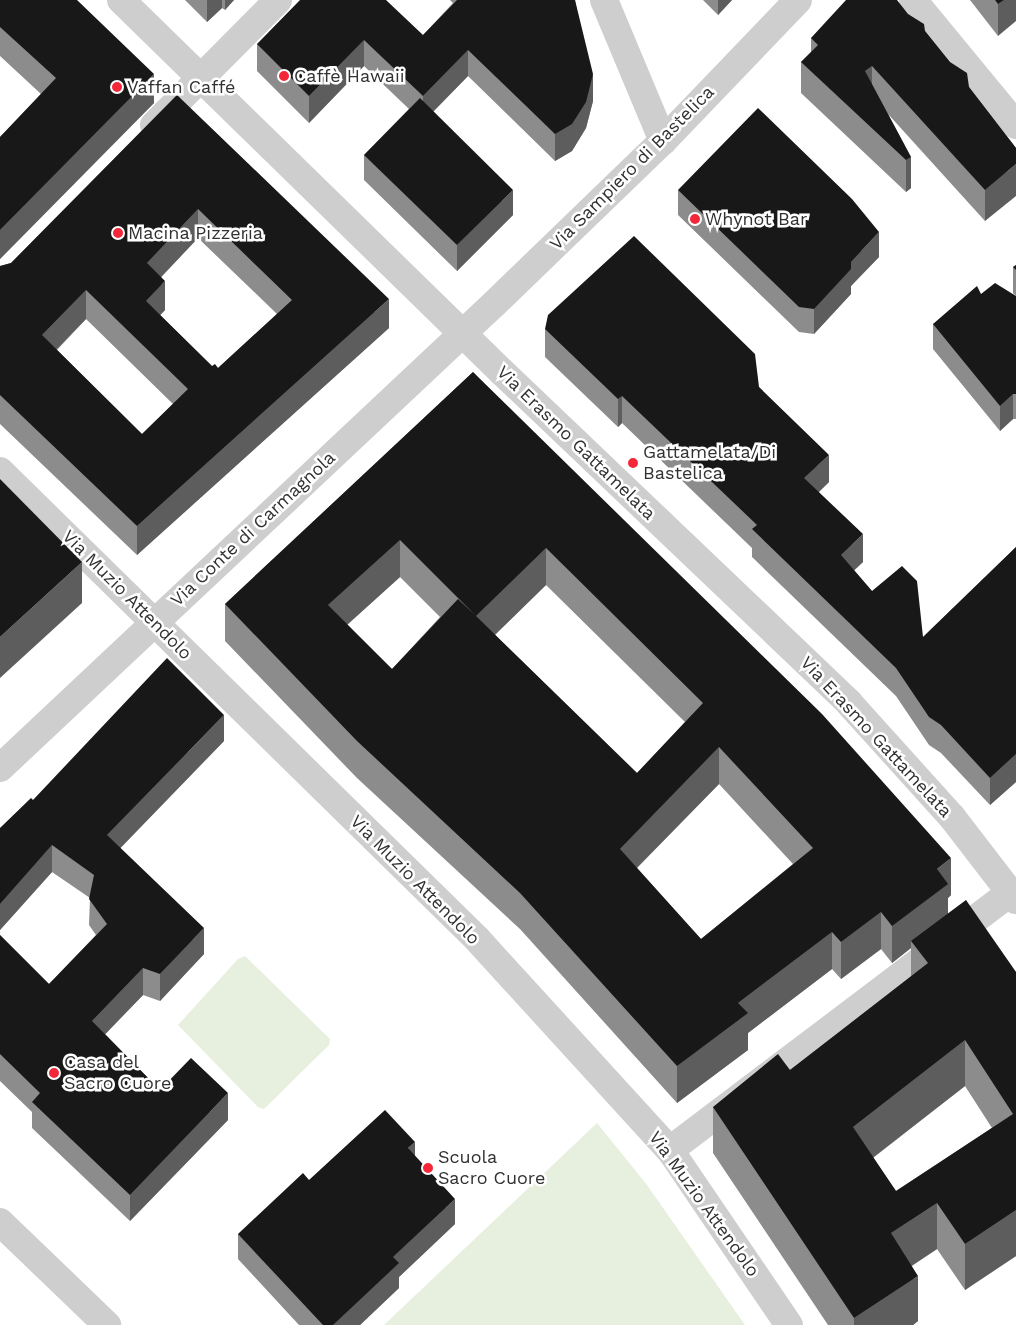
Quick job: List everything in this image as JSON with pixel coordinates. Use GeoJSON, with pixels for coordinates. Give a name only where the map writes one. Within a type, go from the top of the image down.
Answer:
{"type":"FeatureCollection","features":[{"type":"Feature","properties":{"kind":"street","name":"Via Erasmo Gattamelata"},"geometry":{"type":"LineString","coordinates":[[121,0],[463,333],[849,703],[952,817],[1013,896]]}},
{"type":"Feature","properties":{"kind":"street"},"geometry":{"type":"LineString","coordinates":[[134,146],[278,0]]}},
{"type":"Feature","properties":{"kind":"street"},"geometry":{"type":"LineString","coordinates":[[604,0],[662,141]]}},
{"type":"Feature","properties":{"kind":"street","name":"Via Sampiero di Bastelica"},"geometry":{"type":"LineString","coordinates":[[463,333],[662,141],[798,0]]}},
{"type":"Feature","properties":{"kind":"street"},"geometry":{"type":"LineString","coordinates":[[913,0],[1016,125]]}},
{"type":"Feature","properties":{"kind":"street","name":"Via Conte di Carmagnola"},"geometry":{"type":"LineString","coordinates":[[0,768],[463,333]]}},
{"type":"Feature","properties":{"kind":"street","name":"Via Muzio Attendolo"},"geometry":{"type":"LineString","coordinates":[[0,471],[476,939],[670,1150],[789,1325]]}},
{"type":"Feature","properties":{"kind":"street"},"geometry":{"type":"LineString","coordinates":[[670,1150],[1013,896]]}},
{"type":"Feature","properties":{"kind":"street"},"geometry":{"type":"LineString","coordinates":[[0,1222],[107,1325]]}},
{"type":"Feature","properties":{"kind":"green space"},"geometry":{"type":"Polygon","coordinates":[[[245,956],[330,1039],[329,1045],[264,1109],[258,1107],[178,1025],[238,959],[245,956]]]}},
{"type":"Feature","properties":{"kind":"green space"},"geometry":{"type":"Polygon","coordinates":[[[597,1123],[647,1185],[745,1325],[384,1325],[597,1123]]]}},
{"type":"Feature","properties":{"kind":"building"},"geometry":{"type":"Polygon","coordinates":[[[0,0],[77,0],[154,74],[0,230],[0,137],[56,78],[0,27],[0,0]]]}},
{"type":"Feature","properties":{"kind":"building"},"geometry":{"type":"Polygon","coordinates":[[[300,0],[386,0],[423,35],[457,0],[575,0],[593,74],[586,102],[572,124],[555,134],[468,50],[423,96],[364,40],[309,96],[257,44],[300,0]]]}},
{"type":"Feature","properties":{"kind":"building"},"geometry":{"type":"Polygon","coordinates":[[[846,0],[897,0],[908,14],[924,24],[925,31],[950,62],[967,73],[969,87],[1016,148],[1016,164],[985,190],[872,66],[865,71],[911,157],[906,160],[801,62],[818,45],[811,38],[846,0]]]}},
{"type":"Feature","properties":{"kind":"building"},"geometry":{"type":"Polygon","coordinates":[[[995,0],[1004,0],[998,4],[995,0]]]}},
{"type":"Feature","properties":{"kind":"building"},"geometry":{"type":"Polygon","coordinates":[[[177,95],[389,299],[137,526],[0,395],[0,266],[11,263],[177,95]],[[198,209],[147,263],[165,281],[146,301],[212,366],[215,364],[218,368],[292,300],[198,209]],[[86,290],[42,335],[142,434],[188,389],[86,290]]]}},
{"type":"Feature","properties":{"kind":"building"},"geometry":{"type":"Polygon","coordinates":[[[420,98],[513,190],[457,245],[364,155],[420,98]]]}},
{"type":"Feature","properties":{"kind":"building"},"geometry":{"type":"Polygon","coordinates":[[[758,108],[852,199],[879,232],[851,262],[851,269],[814,309],[799,307],[678,190],[758,108]]]}},
{"type":"Feature","properties":{"kind":"building"},"geometry":{"type":"Polygon","coordinates":[[[634,236],[755,354],[759,387],[829,455],[804,478],[863,534],[841,555],[872,591],[902,566],[917,581],[923,637],[1016,547],[1016,754],[990,778],[941,725],[929,717],[896,668],[752,529],[757,525],[622,396],[618,399],[545,329],[548,315],[634,236]]]}},
{"type":"Feature","properties":{"kind":"building"},"geometry":{"type":"Polygon","coordinates":[[[995,283],[1016,296],[1016,394],[1013,394],[1000,406],[933,324],[977,286],[981,294],[995,283]]]}},
{"type":"Feature","properties":{"kind":"building"},"geometry":{"type":"Polygon","coordinates":[[[473,372],[822,714],[951,858],[937,869],[948,884],[892,926],[881,912],[841,942],[832,932],[738,1003],[748,1013],[677,1066],[520,893],[357,741],[225,604],[473,372]],[[400,540],[328,605],[392,669],[458,599],[476,616],[400,540]],[[546,548],[476,616],[637,773],[703,703],[546,548]],[[719,747],[620,849],[701,939],[813,848],[719,747]]]}},
{"type":"Feature","properties":{"kind":"building"},"geometry":{"type":"Polygon","coordinates":[[[0,479],[82,562],[0,637],[0,479]]]}},
{"type":"Feature","properties":{"kind":"building"},"geometry":{"type":"Polygon","coordinates":[[[167,658],[224,715],[107,835],[204,928],[160,974],[143,968],[92,1021],[160,1090],[191,1058],[228,1093],[130,1195],[32,1102],[40,1093],[0,1054],[0,935],[49,984],[107,924],[89,899],[94,875],[52,845],[0,904],[0,828],[31,798],[33,800],[167,658]]]}},
{"type":"Feature","properties":{"kind":"building"},"geometry":{"type":"Polygon","coordinates":[[[966,900],[1016,972],[1016,1210],[965,1244],[937,1203],[891,1233],[918,1276],[854,1318],[713,1107],[778,1054],[790,1070],[928,963],[911,941],[966,900]],[[965,1040],[853,1127],[896,1191],[1013,1114],[965,1040]]]}},
{"type":"Feature","properties":{"kind":"building"},"geometry":{"type":"Polygon","coordinates":[[[385,1110],[415,1142],[408,1148],[455,1199],[393,1257],[399,1263],[333,1325],[323,1325],[238,1234],[303,1173],[309,1180],[385,1110]]]}},
{"type":"Feature","properties":{"kind":"place","name":"Caffè Hawaii"},"geometry":{"type":"Point","coordinates":[284,76]}},
{"type":"Feature","properties":{"kind":"place","name":"Vaffan Caffé"},"geometry":{"type":"Point","coordinates":[117,87]}},
{"type":"Feature","properties":{"kind":"place","name":"Whynot Bar"},"geometry":{"type":"Point","coordinates":[695,219]}},
{"type":"Feature","properties":{"kind":"place","name":"Macina Pizzeria"},"geometry":{"type":"Point","coordinates":[118,233]}},
{"type":"Feature","properties":{"kind":"place","name":"Gattamelata/Di Bastelica"},"geometry":{"type":"Point","coordinates":[633,463]}},
{"type":"Feature","properties":{"kind":"place","name":"Casa del Sacro Cuore"},"geometry":{"type":"Point","coordinates":[54,1073]}},
{"type":"Feature","properties":{"kind":"place","name":"Scuola Sacro Cuore"},"geometry":{"type":"Point","coordinates":[428,1168]}}]}
